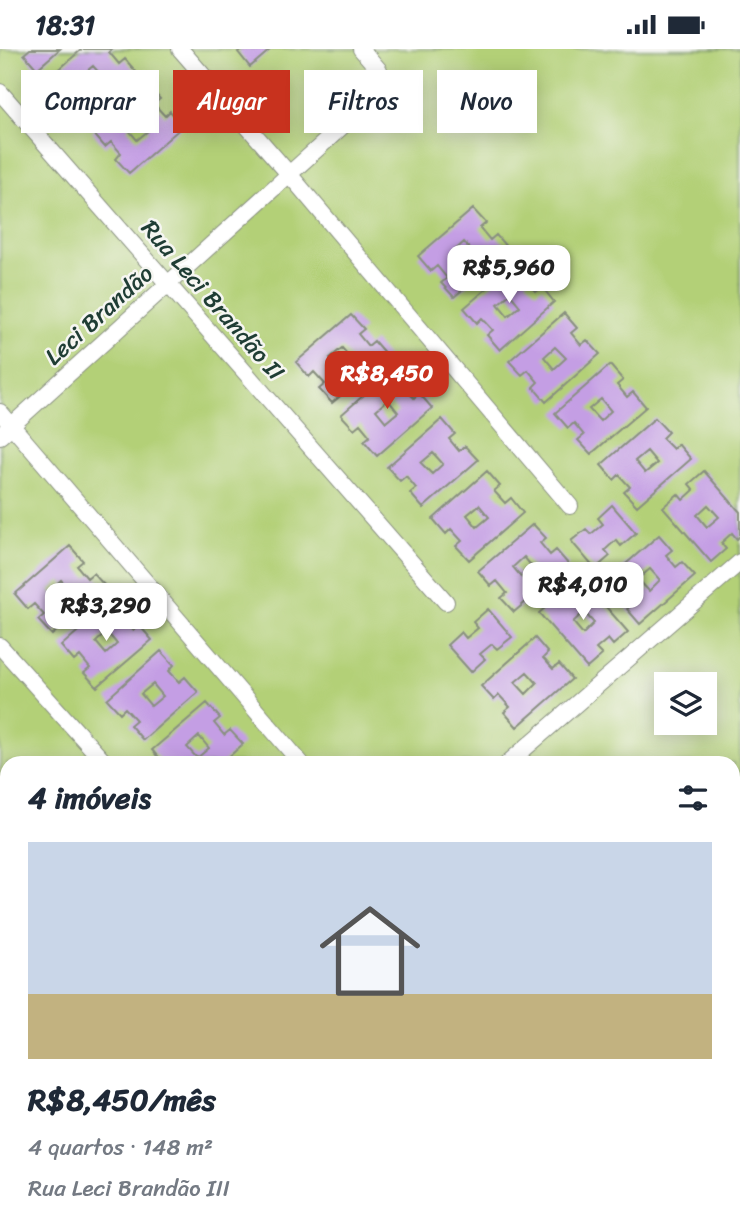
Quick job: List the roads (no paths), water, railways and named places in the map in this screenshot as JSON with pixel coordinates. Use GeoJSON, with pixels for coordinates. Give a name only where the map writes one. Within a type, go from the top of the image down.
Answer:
{"type":"FeatureCollection","features":[{"type":"Feature","properties":{"kind":"street"},"geometry":{"type":"LineString","coordinates":[[180,49],[569,506]]}},
{"type":"Feature","properties":{"kind":"street","name":"Leci Brandão"},"geometry":{"type":"LineString","coordinates":[[6,431],[380,92],[379,70],[361,49]]}},
{"type":"Feature","properties":{"kind":"street","name":"Rua Leci Brandão II"},"geometry":{"type":"LineString","coordinates":[[0,92],[446,602]]}},
{"type":"Feature","properties":{"kind":"street"},"geometry":{"type":"LineString","coordinates":[[0,412],[6,431],[295,756]]}},
{"type":"Feature","properties":{"kind":"street"},"geometry":{"type":"LineString","coordinates":[[516,756],[740,562]]}},
{"type":"Feature","properties":{"kind":"street"},"geometry":{"type":"LineString","coordinates":[[0,646],[99,756]]}}]}
